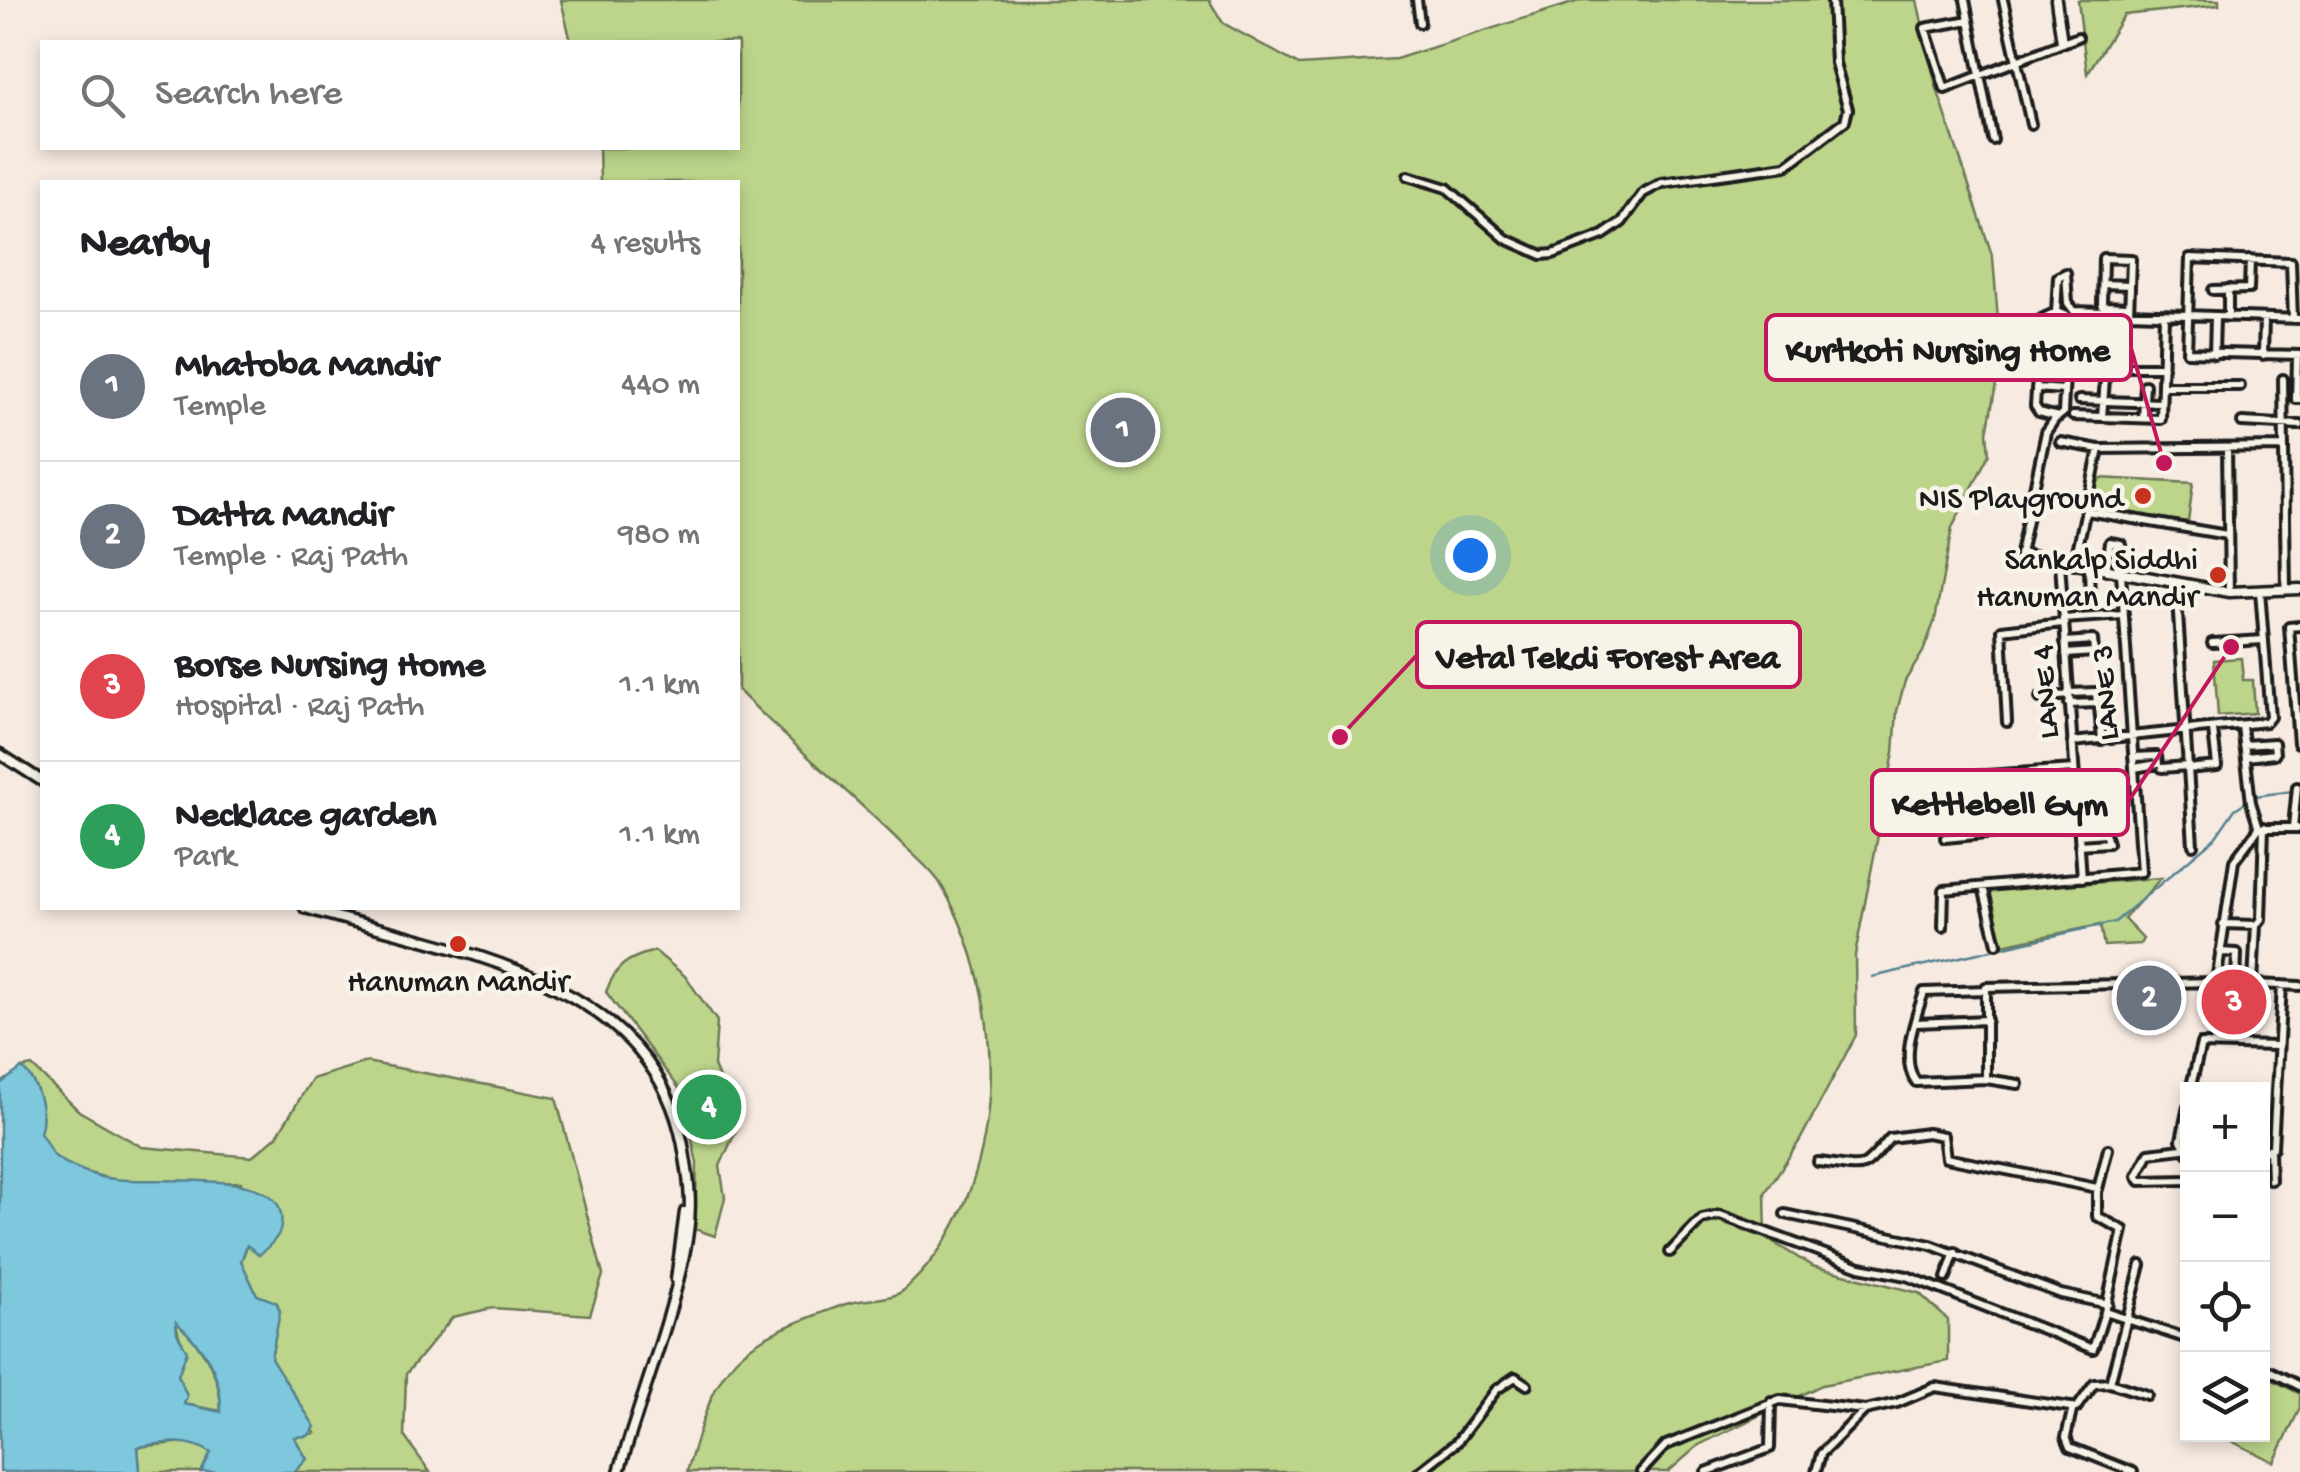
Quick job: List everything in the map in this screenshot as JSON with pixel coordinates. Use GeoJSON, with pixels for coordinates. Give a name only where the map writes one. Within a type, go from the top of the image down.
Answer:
{"type":"FeatureCollection","features":[{"type":"Feature","properties":{"kind":"main road"},"geometry":{"type":"LineString","coordinates":[[2056,0],[2062,42]]}},
{"type":"Feature","properties":{"kind":"main road"},"geometry":{"type":"LineString","coordinates":[[2020,554],[2229,592],[2300,589]]}},
{"type":"Feature","properties":{"kind":"main road"},"geometry":{"type":"LineString","coordinates":[[0,754],[40,780]]}},
{"type":"Feature","properties":{"kind":"main road"},"geometry":{"type":"LineString","coordinates":[[312,910],[532,975],[582,999],[614,1022],[671,1102],[681,1127],[689,1183],[676,1280],[619,1472]]}},
{"type":"Feature","properties":{"kind":"street"},"geometry":{"type":"LineString","coordinates":[[1416,0],[1420,24]]}},
{"type":"Feature","properties":{"kind":"street"},"geometry":{"type":"LineString","coordinates":[[1408,176],[1447,188],[1506,239],[1542,254],[1553,254],[1603,235],[1622,222],[1643,193],[1662,182],[1786,166],[1845,121],[1848,109],[1836,63],[1832,0]]}},
{"type":"Feature","properties":{"kind":"street"},"geometry":{"type":"LineString","coordinates":[[1965,0],[1993,140]]}},
{"type":"Feature","properties":{"kind":"street"},"geometry":{"type":"LineString","coordinates":[[2003,0],[2031,124]]}},
{"type":"Feature","properties":{"kind":"street"},"geometry":{"type":"LineString","coordinates":[[1969,20],[1926,28],[1945,89],[2016,58],[2078,37]]}},
{"type":"Feature","properties":{"kind":"street"},"geometry":{"type":"LineString","coordinates":[[2129,310],[2131,259],[2104,258],[2102,306],[2129,310],[2164,315],[2188,316],[2296,319],[2297,266],[2190,258],[2188,316],[2187,352]]}},
{"type":"Feature","properties":{"kind":"street"},"geometry":{"type":"LineString","coordinates":[[2213,290],[2248,289],[2250,260]]}},
{"type":"Feature","properties":{"kind":"street"},"geometry":{"type":"LineString","coordinates":[[2056,312],[2058,276],[2066,273],[2072,310],[2120,314],[2129,310]]}},
{"type":"Feature","properties":{"kind":"street"},"geometry":{"type":"LineString","coordinates":[[2103,284],[2130,285]]}},
{"type":"Feature","properties":{"kind":"street"},"geometry":{"type":"LineString","coordinates":[[2228,289],[2228,317]]}},
{"type":"Feature","properties":{"kind":"street"},"geometry":{"type":"LineString","coordinates":[[2056,312],[2068,316],[2063,413],[2058,417],[2036,410],[2038,354],[2041,319],[2056,312]]}},
{"type":"Feature","properties":{"kind":"street"},"geometry":{"type":"LineString","coordinates":[[2119,366],[2120,314]]}},
{"type":"Feature","properties":{"kind":"street"},"geometry":{"type":"LineString","coordinates":[[2073,416],[2161,419],[2164,315]]}},
{"type":"Feature","properties":{"kind":"street"},"geometry":{"type":"LineString","coordinates":[[2214,354],[2215,316]]}},
{"type":"Feature","properties":{"kind":"street"},"geometry":{"type":"LineString","coordinates":[[2263,355],[2264,318]]}},
{"type":"Feature","properties":{"kind":"street"},"geometry":{"type":"LineString","coordinates":[[2163,352],[2298,357],[2296,399],[2300,399]]}},
{"type":"Feature","properties":{"kind":"street"},"geometry":{"type":"LineString","coordinates":[[2038,354],[2066,356]]}},
{"type":"Feature","properties":{"kind":"street"},"geometry":{"type":"LineString","coordinates":[[2102,417],[2106,367],[2163,367]]}},
{"type":"Feature","properties":{"kind":"street"},"geometry":{"type":"LineString","coordinates":[[2283,379],[2286,590]]}},
{"type":"Feature","properties":{"kind":"street"},"geometry":{"type":"LineString","coordinates":[[2143,419],[2145,385]]}},
{"type":"Feature","properties":{"kind":"street"},"geometry":{"type":"LineString","coordinates":[[2162,386],[2240,386]]}},
{"type":"Feature","properties":{"kind":"street"},"geometry":{"type":"LineString","coordinates":[[2036,388],[2064,390]]}},
{"type":"Feature","properties":{"kind":"street"},"geometry":{"type":"LineString","coordinates":[[2078,400],[2162,404]]}},
{"type":"Feature","properties":{"kind":"street"},"geometry":{"type":"LineString","coordinates":[[2020,554],[2046,432],[2055,420]]}},
{"type":"Feature","properties":{"kind":"street"},"geometry":{"type":"LineString","coordinates":[[2242,422],[2300,424]]}},
{"type":"Feature","properties":{"kind":"street"},"geometry":{"type":"LineString","coordinates":[[2060,442],[2099,449],[2284,447]]}},
{"type":"Feature","properties":{"kind":"street"},"geometry":{"type":"LineString","coordinates":[[2227,448],[2229,592]]}},
{"type":"Feature","properties":{"kind":"street"},"geometry":{"type":"LineString","coordinates":[[2074,565],[2099,449]]}},
{"type":"Feature","properties":{"kind":"street"},"geometry":{"type":"LineString","coordinates":[[2087,511],[2228,534]]}},
{"type":"Feature","properties":{"kind":"street","name":"LANE 3"},"geometry":{"type":"LineString","coordinates":[[1943,927],[1942,892],[2141,872],[2119,573],[2121,544],[2110,542],[2106,570]]}},
{"type":"Feature","properties":{"kind":"street","name":"LANE 4"},"geometry":{"type":"LineString","coordinates":[[2060,563],[2082,878]]}},
{"type":"Feature","properties":{"kind":"street"},"geometry":{"type":"LineString","coordinates":[[2089,568],[2090,602]]}},
{"type":"Feature","properties":{"kind":"street"},"geometry":{"type":"LineString","coordinates":[[2176,582],[2193,845]]}},
{"type":"Feature","properties":{"kind":"street"},"geometry":{"type":"LineString","coordinates":[[2072,742],[2264,723],[2270,717],[2260,591]]}},
{"type":"Feature","properties":{"kind":"street"},"geometry":{"type":"LineString","coordinates":[[2007,722],[2002,630],[2123,615]]}},
{"type":"Feature","properties":{"kind":"street"},"geometry":{"type":"LineString","coordinates":[[2298,743],[2297,686],[2289,627],[2300,626]]}},
{"type":"Feature","properties":{"kind":"street"},"geometry":{"type":"LineString","coordinates":[[2065,642],[2093,640],[2094,652],[2066,654]]}},
{"type":"Feature","properties":{"kind":"street"},"geometry":{"type":"LineString","coordinates":[[2212,643],[2264,640]]}},
{"type":"Feature","properties":{"kind":"street"},"geometry":{"type":"LineString","coordinates":[[2040,698],[2069,697]]}},
{"type":"Feature","properties":{"kind":"street"},"geometry":{"type":"LineString","coordinates":[[2099,707],[2102,740]]}},
{"type":"Feature","properties":{"kind":"street"},"geometry":{"type":"LineString","coordinates":[[2242,726],[2250,795],[2262,827],[2260,918],[2256,925],[2253,984]]}},
{"type":"Feature","properties":{"kind":"street"},"geometry":{"type":"LineString","coordinates":[[2162,768],[2217,766],[2213,730]]}},
{"type":"Feature","properties":{"kind":"street"},"geometry":{"type":"LineString","coordinates":[[2244,746],[2274,743],[2275,754],[2246,757]]}},
{"type":"Feature","properties":{"kind":"street"},"geometry":{"type":"LineString","coordinates":[[2135,757],[2156,756],[2158,764],[2136,768]]}},
{"type":"Feature","properties":{"kind":"street"},"geometry":{"type":"LineString","coordinates":[[1958,777],[2074,769]]}},
{"type":"Feature","properties":{"kind":"street"},"geometry":{"type":"LineString","coordinates":[[2262,827],[2297,828],[2296,791]]}},
{"type":"Feature","properties":{"kind":"street"},"geometry":{"type":"LineString","coordinates":[[1944,838],[2078,825]]}},
{"type":"Feature","properties":{"kind":"street"},"geometry":{"type":"LineString","coordinates":[[2208,1022],[2234,861],[2262,827]]}},
{"type":"Feature","properties":{"kind":"street"},"geometry":{"type":"LineString","coordinates":[[2081,835],[2105,833],[2108,843],[2082,845]]}},
{"type":"Feature","properties":{"kind":"street"},"geometry":{"type":"LineString","coordinates":[[1983,887],[1998,944]]}},
{"type":"Feature","properties":{"kind":"street"},"geometry":{"type":"LineString","coordinates":[[2223,924],[2256,925]]}},
{"type":"Feature","properties":{"kind":"street"},"geometry":{"type":"LineString","coordinates":[[2220,952],[2237,953],[2236,983]]}},
{"type":"Feature","properties":{"kind":"street"},"geometry":{"type":"LineString","coordinates":[[2018,1084],[1986,1079],[1916,1082],[1908,1060],[1924,992],[2214,982],[2300,986]]}},
{"type":"Feature","properties":{"kind":"street"},"geometry":{"type":"LineString","coordinates":[[2270,1110],[2282,985]]}},
{"type":"Feature","properties":{"kind":"street"},"geometry":{"type":"LineString","coordinates":[[1986,988],[1986,1079]]}},
{"type":"Feature","properties":{"kind":"street"},"geometry":{"type":"LineString","coordinates":[[1916,1023],[1987,1020]]}},
{"type":"Feature","properties":{"kind":"street"},"geometry":{"type":"LineString","coordinates":[[2192,1082],[2201,1044],[2276,1046]]}},
{"type":"Feature","properties":{"kind":"street"},"geometry":{"type":"LineString","coordinates":[[1818,1162],[1863,1166],[1873,1162],[1890,1138],[1928,1133],[1943,1136],[1946,1158],[2098,1189]]}},
{"type":"Feature","properties":{"kind":"street"},"geometry":{"type":"LineString","coordinates":[[1670,1252],[1702,1218],[1720,1215],[1860,1266],[1928,1283],[2093,1349],[2123,1230],[2097,1216],[2098,1189],[2108,1150]]}},
{"type":"Feature","properties":{"kind":"street"},"geometry":{"type":"LineString","coordinates":[[2180,1151],[2149,1153],[2136,1176],[2140,1180],[2180,1180]]}},
{"type":"Feature","properties":{"kind":"street"},"geometry":{"type":"LineString","coordinates":[[2270,1172],[2271,1180]]}},
{"type":"Feature","properties":{"kind":"street"},"geometry":{"type":"LineString","coordinates":[[1784,1214],[1828,1226],[1872,1230],[1955,1252],[2180,1337]]}},
{"type":"Feature","properties":{"kind":"street"},"geometry":{"type":"LineString","coordinates":[[1946,1278],[1955,1252]]}},
{"type":"Feature","properties":{"kind":"street"},"geometry":{"type":"LineString","coordinates":[[2110,1383],[2140,1265]]}},
{"type":"Feature","properties":{"kind":"street"},"geometry":{"type":"LineString","coordinates":[[2270,1371],[2300,1386]]}},
{"type":"Feature","properties":{"kind":"street"},"geometry":{"type":"LineString","coordinates":[[1419,1472],[1467,1432],[1505,1381],[1515,1377],[1527,1385]]}},
{"type":"Feature","properties":{"kind":"street"},"geometry":{"type":"LineString","coordinates":[[1642,1472],[1666,1445],[1770,1402],[1786,1400],[1865,1410],[1897,1403],[1928,1387],[2073,1407],[2080,1406],[2094,1384],[2110,1383],[2147,1394]]}},
{"type":"Feature","properties":{"kind":"street"},"geometry":{"type":"LineString","coordinates":[[1706,1472],[1770,1448],[1770,1402]]}},
{"type":"Feature","properties":{"kind":"street"},"geometry":{"type":"LineString","coordinates":[[2073,1407],[2066,1437],[2070,1447],[2133,1472]]}},
{"type":"Feature","properties":{"kind":"street"},"geometry":{"type":"LineString","coordinates":[[1816,1472],[1821,1454],[1865,1410]]}},
{"type":"Feature","properties":{"kind":"green space"},"geometry":{"type":"Polygon","coordinates":[[[561,0],[1209,0],[1223,23],[1299,65],[1396,59],[1582,0],[1917,0],[1936,86],[1993,258],[2001,357],[1987,433],[1989,454],[1952,528],[1935,620],[1923,652],[1905,681],[1897,711],[1894,752],[1855,955],[1856,1035],[1800,1140],[1765,1193],[1766,1238],[1812,1266],[1919,1293],[1948,1320],[1948,1361],[1822,1385],[1699,1445],[1668,1472],[687,1472],[721,1378],[754,1344],[853,1302],[898,1294],[939,1250],[965,1202],[982,1150],[989,1095],[988,1038],[980,983],[963,931],[940,883],[740,692],[740,180],[600,180],[599,150],[740,150],[740,40],[571,40],[561,0]]]}},
{"type":"Feature","properties":{"kind":"green space"},"geometry":{"type":"Polygon","coordinates":[[[2078,0],[2219,0],[2219,5],[2124,15],[2087,74],[2078,0]]]}},
{"type":"Feature","properties":{"kind":"green space","name":"NIS Playground"},"geometry":{"type":"Polygon","coordinates":[[[2099,478],[2193,483],[2188,522],[2092,509],[2099,478]]]}},
{"type":"Feature","properties":{"kind":"green space"},"geometry":{"type":"Polygon","coordinates":[[[2241,658],[2243,680],[2253,680],[2255,713],[2218,716],[2214,660],[2241,658]]]}},
{"type":"Feature","properties":{"kind":"green space"},"geometry":{"type":"Polygon","coordinates":[[[2161,878],[2124,919],[2143,939],[2140,944],[2104,946],[2100,925],[2002,945],[1989,899],[1992,890],[2161,878]]]}},
{"type":"Feature","properties":{"kind":"green space"},"geometry":{"type":"Polygon","coordinates":[[[655,951],[685,976],[717,1021],[714,1066],[738,1126],[720,1166],[725,1198],[715,1236],[695,1229],[697,1163],[682,1092],[606,992],[624,964],[655,951]]]}},
{"type":"Feature","properties":{"kind":"green space"},"geometry":{"type":"Polygon","coordinates":[[[366,1062],[556,1098],[603,1275],[590,1315],[493,1308],[453,1317],[406,1374],[404,1436],[430,1472],[294,1472],[307,1459],[294,1437],[315,1433],[271,1358],[280,1311],[277,1303],[257,1295],[241,1261],[248,1244],[241,1182],[146,1183],[77,1169],[57,1158],[39,1133],[40,1098],[22,1068],[32,1066],[79,1111],[142,1147],[252,1157],[277,1136],[312,1079],[366,1062]]]}},
{"type":"Feature","properties":{"kind":"green space"},"geometry":{"type":"Polygon","coordinates":[[[175,1320],[208,1361],[221,1411],[184,1404],[187,1396],[178,1376],[184,1356],[175,1320]]]}},
{"type":"Feature","properties":{"kind":"green space"},"geometry":{"type":"Polygon","coordinates":[[[2270,1379],[2300,1394],[2300,1408],[2274,1462],[2233,1442],[2270,1442],[2270,1379]]]}},
{"type":"Feature","properties":{"kind":"green space"},"geometry":{"type":"Polygon","coordinates":[[[200,1443],[211,1453],[201,1472],[140,1472],[138,1447],[200,1443]]]}},
{"type":"Feature","properties":{"kind":"water"},"geometry":{"type":"Polygon","coordinates":[[[22,1068],[28,1074],[42,1107],[40,1133],[54,1155],[80,1170],[124,1180],[230,1183],[254,1188],[271,1197],[280,1210],[280,1230],[259,1255],[247,1245],[241,1261],[257,1295],[276,1302],[280,1311],[271,1358],[315,1427],[308,1436],[294,1437],[307,1459],[294,1472],[201,1472],[211,1453],[177,1442],[138,1447],[140,1472],[0,1472],[0,1084],[22,1068]],[[176,1322],[187,1351],[178,1375],[187,1396],[184,1404],[221,1412],[215,1373],[176,1322]]]}},
{"type":"Feature","properties":{"kind":"waterway"},"geometry":{"type":"LineString","coordinates":[[1872,977],[2115,922],[2215,838],[2235,809],[2255,796],[2293,791]]}},
{"type":"Feature","properties":{"kind":"place","name":"Mhatoba Mandir"},"geometry":{"type":"Point","coordinates":[1123,430]}},
{"type":"Feature","properties":{"kind":"place","name":"Kurtkoti Nursing Home"},"geometry":{"type":"Point","coordinates":[2164,463]}},
{"type":"Feature","properties":{"kind":"place","name":"NIS Playground"},"geometry":{"type":"Point","coordinates":[2143,496]}},
{"type":"Feature","properties":{"kind":"place","name":"Sankalp Siddhi Hanuman Mandir"},"geometry":{"type":"Point","coordinates":[2218,575]}},
{"type":"Feature","properties":{"kind":"place","name":"Kettlebell Gym"},"geometry":{"type":"Point","coordinates":[2231,647]}},
{"type":"Feature","properties":{"kind":"place","name":"Vetal Tekdi Forest Area"},"geometry":{"type":"Point","coordinates":[1340,737]}},
{"type":"Feature","properties":{"kind":"place","name":"Hanuman Mandir"},"geometry":{"type":"Point","coordinates":[458,944]}},
{"type":"Feature","properties":{"kind":"place","name":"Datta Mandir"},"geometry":{"type":"Point","coordinates":[2149,998]}},
{"type":"Feature","properties":{"kind":"place","name":"Borse Nursing Home"},"geometry":{"type":"Point","coordinates":[2234,1002]}},
{"type":"Feature","properties":{"kind":"place","name":"Necklace garden"},"geometry":{"type":"Point","coordinates":[709,1107]}}]}
